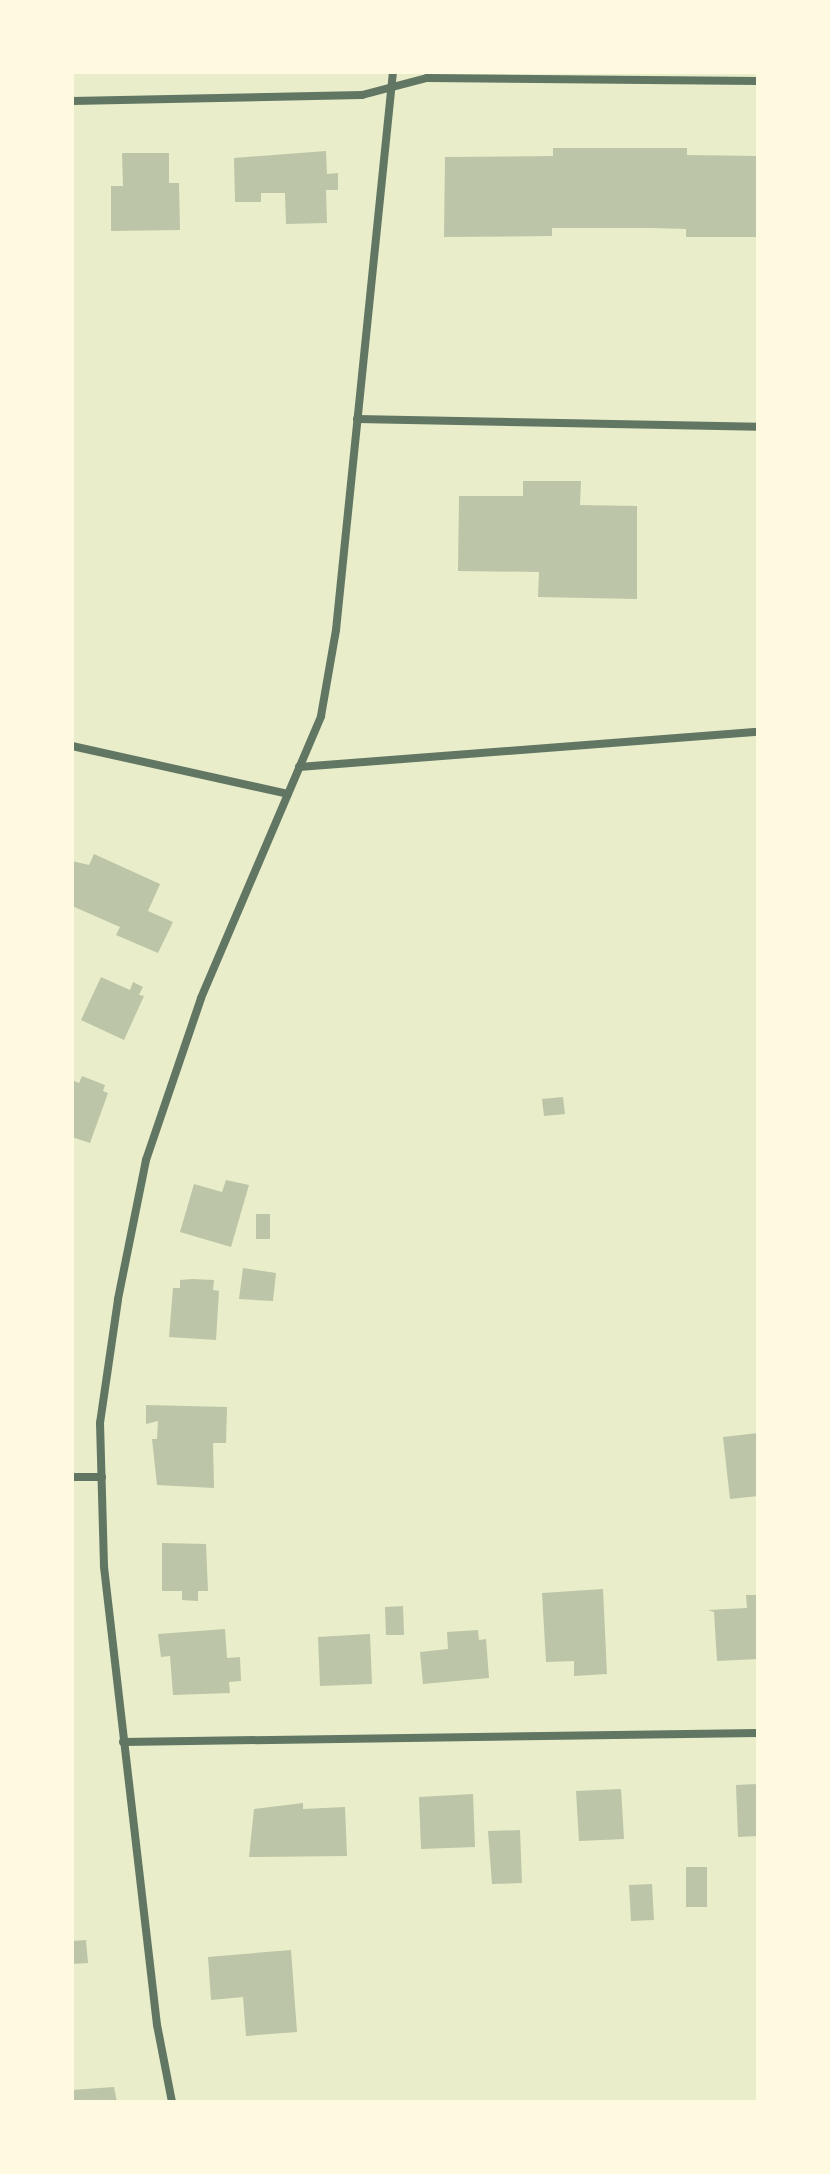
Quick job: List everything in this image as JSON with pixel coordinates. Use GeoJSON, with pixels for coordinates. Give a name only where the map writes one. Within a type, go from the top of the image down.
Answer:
{"type":"FeatureCollection","features":[{"type":"Feature","properties":{"kind":"street"},"geometry":{"type":"LineString","coordinates":[[172,2102],[157,2025],[104,1566],[100,1423],[118,1299],[146,1160],[201,998],[321,716],[336,630],[393,72]]}},
{"type":"Feature","properties":{"kind":"street"},"geometry":{"type":"LineString","coordinates":[[72,101],[362,95],[427,78],[758,81]]}},
{"type":"Feature","properties":{"kind":"street"},"geometry":{"type":"LineString","coordinates":[[357,419],[758,427]]}},
{"type":"Feature","properties":{"kind":"street"},"geometry":{"type":"LineString","coordinates":[[299,767],[758,732]]}},
{"type":"Feature","properties":{"kind":"street"},"geometry":{"type":"LineString","coordinates":[[72,746],[288,794]]}},
{"type":"Feature","properties":{"kind":"street"},"geometry":{"type":"LineString","coordinates":[[72,1477],[102,1477]]}},
{"type":"Feature","properties":{"kind":"street"},"geometry":{"type":"LineString","coordinates":[[123,1742],[758,1733]]}},
{"type":"Feature","properties":{"kind":"building"},"geometry":{"type":"Polygon","coordinates":[[[553,148],[687,148],[687,155],[758,156],[758,237],[686,237],[686,229],[552,228],[552,236],[444,237],[445,157],[553,156],[553,148]]]}},
{"type":"Feature","properties":{"kind":"building"},"geometry":{"type":"Polygon","coordinates":[[[326,151],[327,174],[338,173],[338,190],[326,190],[327,223],[286,224],[285,193],[261,193],[261,202],[235,202],[234,158],[326,151]]]}},
{"type":"Feature","properties":{"kind":"building"},"geometry":{"type":"Polygon","coordinates":[[[122,153],[169,153],[169,183],[179,183],[180,230],[111,231],[111,186],[123,186],[122,153]]]}},
{"type":"Feature","properties":{"kind":"building"},"geometry":{"type":"Polygon","coordinates":[[[523,481],[581,481],[580,505],[637,506],[637,599],[538,597],[539,572],[458,571],[459,496],[523,496],[523,481]]]}},
{"type":"Feature","properties":{"kind":"building"},"geometry":{"type":"Polygon","coordinates":[[[94,854],[160,884],[148,911],[173,922],[158,953],[116,935],[120,927],[72,906],[72,861],[89,865],[94,854]]]}},
{"type":"Feature","properties":{"kind":"building"},"geometry":{"type":"Polygon","coordinates":[[[101,977],[130,990],[133,982],[143,987],[139,995],[144,996],[124,1040],[81,1020],[101,977]]]}},
{"type":"Feature","properties":{"kind":"building"},"geometry":{"type":"Polygon","coordinates":[[[82,1076],[105,1085],[103,1091],[108,1093],[90,1143],[72,1137],[72,1080],[79,1083],[82,1076]]]}},
{"type":"Feature","properties":{"kind":"building"},"geometry":{"type":"Polygon","coordinates":[[[563,1097],[565,1114],[544,1116],[542,1099],[563,1097]]]}},
{"type":"Feature","properties":{"kind":"building"},"geometry":{"type":"Polygon","coordinates":[[[226,1180],[249,1185],[231,1247],[180,1232],[194,1184],[222,1192],[226,1180]]]}},
{"type":"Feature","properties":{"kind":"building"},"geometry":{"type":"Polygon","coordinates":[[[256,1214],[270,1214],[270,1239],[256,1239],[256,1214]]]}},
{"type":"Feature","properties":{"kind":"building"},"geometry":{"type":"Polygon","coordinates":[[[243,1268],[276,1273],[273,1301],[239,1299],[243,1268]]]}},
{"type":"Feature","properties":{"kind":"building"},"geometry":{"type":"Polygon","coordinates":[[[180,1280],[214,1280],[213,1290],[219,1291],[216,1340],[169,1337],[173,1288],[180,1288],[180,1280]]]}},
{"type":"Feature","properties":{"kind":"building"},"geometry":{"type":"Polygon","coordinates":[[[146,1405],[227,1407],[226,1443],[213,1443],[214,1488],[157,1485],[152,1439],[157,1439],[158,1421],[146,1424],[146,1405]]]}},
{"type":"Feature","properties":{"kind":"building"},"geometry":{"type":"Polygon","coordinates":[[[758,1433],[758,1496],[730,1499],[723,1437],[758,1433]]]}},
{"type":"Feature","properties":{"kind":"building"},"geometry":{"type":"Polygon","coordinates":[[[162,1543],[206,1544],[208,1591],[198,1591],[198,1601],[182,1600],[182,1591],[162,1591],[162,1543]]]}},
{"type":"Feature","properties":{"kind":"building"},"geometry":{"type":"Polygon","coordinates":[[[603,1589],[607,1674],[574,1676],[574,1661],[546,1662],[542,1593],[603,1589]]]}},
{"type":"Feature","properties":{"kind":"building"},"geometry":{"type":"Polygon","coordinates":[[[746,1595],[758,1595],[758,1659],[717,1661],[714,1612],[708,1610],[747,1608],[746,1595]]]}},
{"type":"Feature","properties":{"kind":"building"},"geometry":{"type":"Polygon","coordinates":[[[403,1606],[404,1635],[386,1635],[385,1607],[403,1606]]]}},
{"type":"Feature","properties":{"kind":"building"},"geometry":{"type":"Polygon","coordinates":[[[225,1629],[227,1658],[240,1657],[241,1681],[229,1682],[230,1693],[173,1695],[170,1656],[161,1657],[158,1634],[225,1629]]]}},
{"type":"Feature","properties":{"kind":"building"},"geometry":{"type":"Polygon","coordinates":[[[478,1630],[479,1640],[486,1639],[489,1678],[423,1684],[420,1652],[448,1649],[447,1632],[478,1630]]]}},
{"type":"Feature","properties":{"kind":"building"},"geometry":{"type":"Polygon","coordinates":[[[370,1634],[372,1684],[320,1686],[318,1637],[370,1634]]]}},
{"type":"Feature","properties":{"kind":"building"},"geometry":{"type":"Polygon","coordinates":[[[758,1784],[758,1836],[738,1837],[736,1785],[758,1784]]]}},
{"type":"Feature","properties":{"kind":"building"},"geometry":{"type":"Polygon","coordinates":[[[621,1789],[624,1839],[579,1841],[576,1791],[621,1789]]]}},
{"type":"Feature","properties":{"kind":"building"},"geometry":{"type":"Polygon","coordinates":[[[473,1794],[475,1847],[421,1849],[419,1797],[473,1794]]]}},
{"type":"Feature","properties":{"kind":"building"},"geometry":{"type":"Polygon","coordinates":[[[303,1803],[303,1809],[345,1807],[347,1856],[249,1857],[254,1809],[303,1803]]]}},
{"type":"Feature","properties":{"kind":"building"},"geometry":{"type":"Polygon","coordinates":[[[520,1830],[522,1883],[492,1884],[488,1831],[520,1830]]]}},
{"type":"Feature","properties":{"kind":"building"},"geometry":{"type":"Polygon","coordinates":[[[686,1867],[707,1867],[707,1907],[686,1907],[686,1867]]]}},
{"type":"Feature","properties":{"kind":"building"},"geometry":{"type":"Polygon","coordinates":[[[652,1884],[654,1920],[631,1921],[629,1885],[652,1884]]]}},
{"type":"Feature","properties":{"kind":"building"},"geometry":{"type":"Polygon","coordinates":[[[86,1940],[88,1963],[72,1964],[72,1941],[86,1940]]]}},
{"type":"Feature","properties":{"kind":"building"},"geometry":{"type":"Polygon","coordinates":[[[291,1950],[297,2032],[246,2036],[243,1997],[211,2000],[208,1957],[291,1950]]]}},
{"type":"Feature","properties":{"kind":"building"},"geometry":{"type":"Polygon","coordinates":[[[114,2087],[117,2102],[72,2102],[72,2090],[114,2087]]]}}]}
